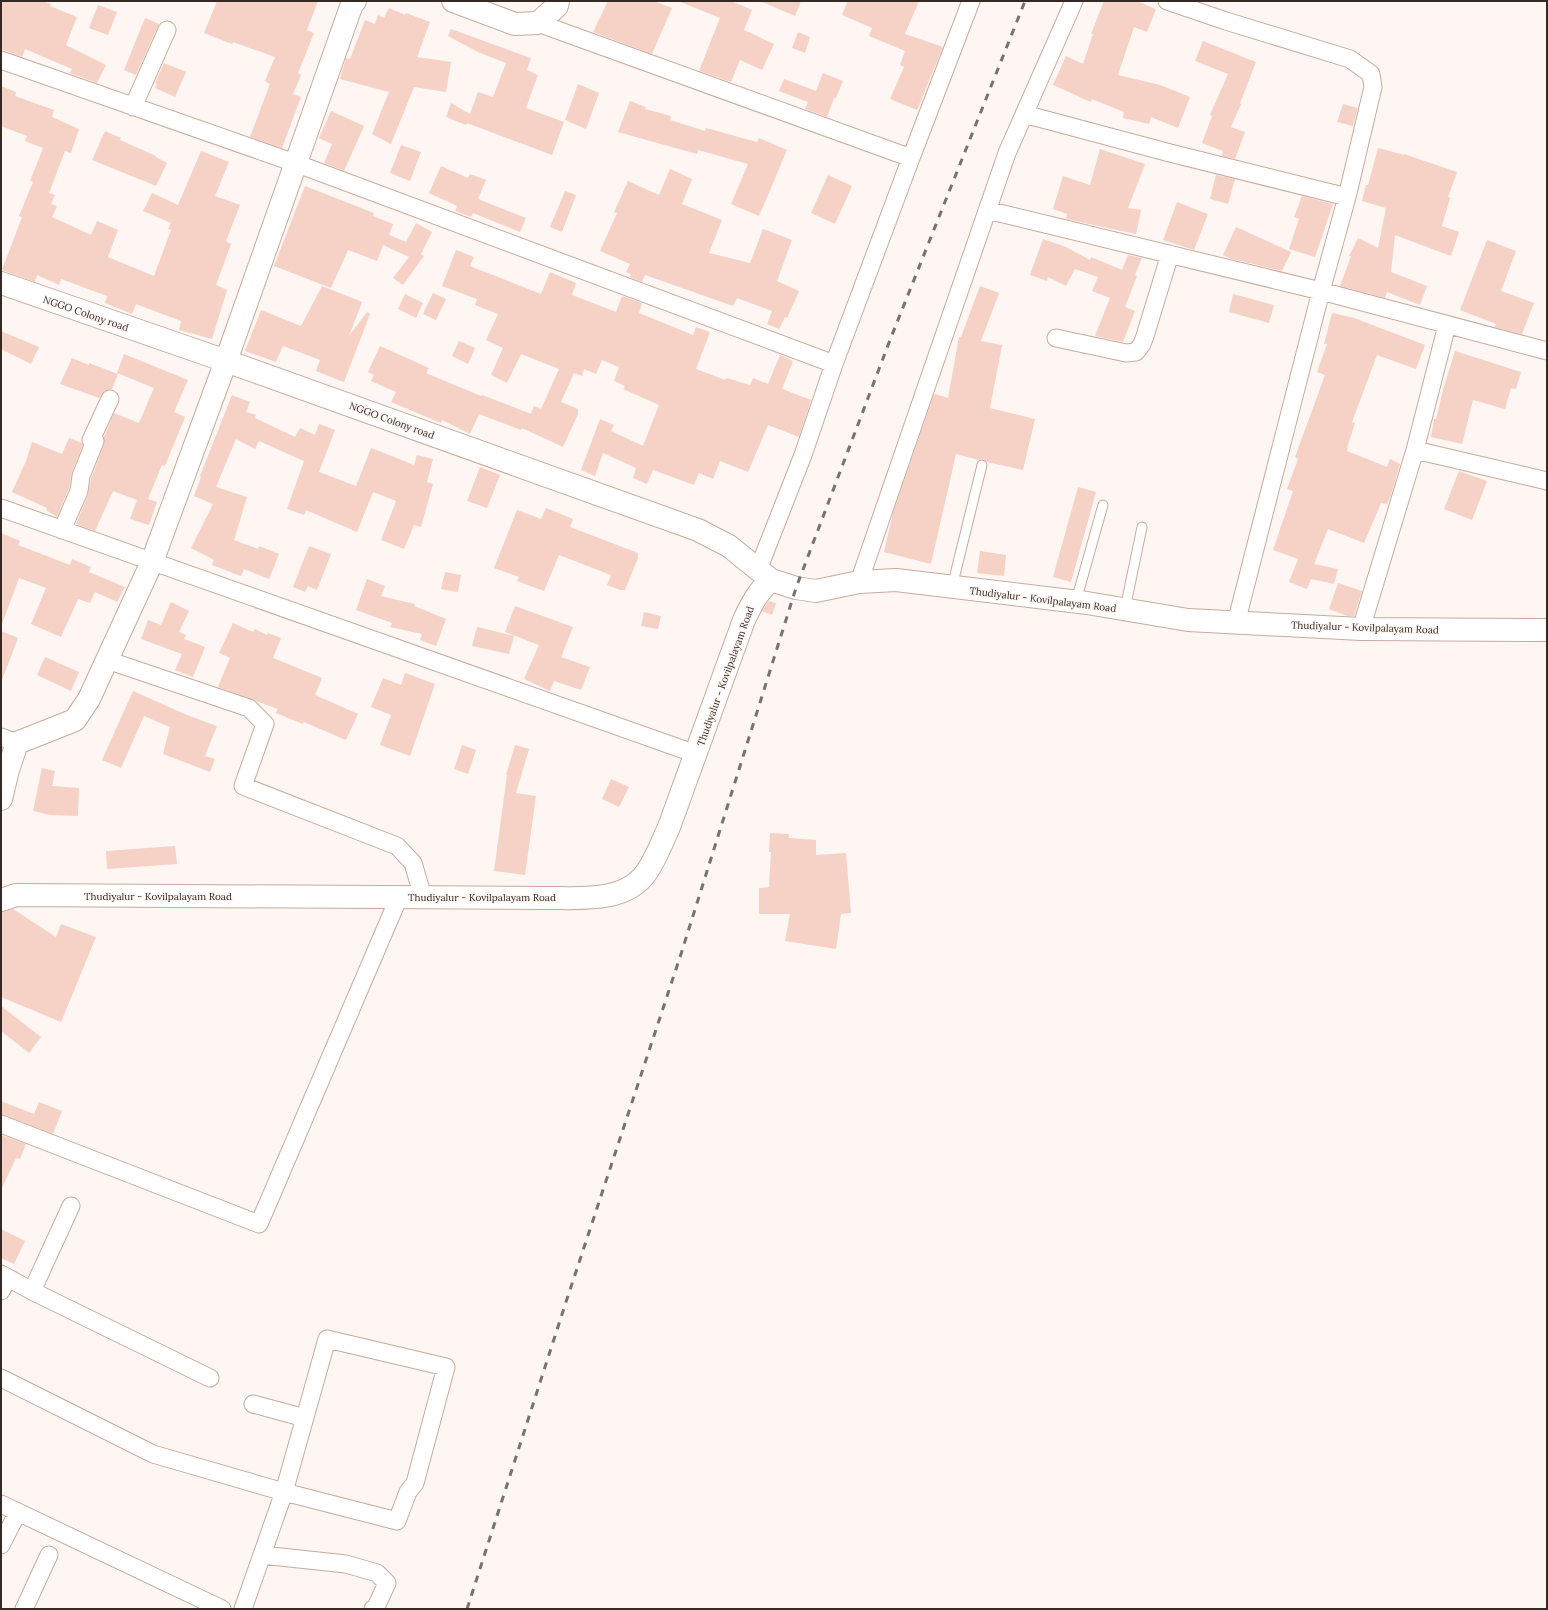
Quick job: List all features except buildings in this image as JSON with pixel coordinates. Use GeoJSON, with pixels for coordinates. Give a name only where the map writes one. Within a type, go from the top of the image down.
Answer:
{"type":"FeatureCollection","features":[{"type":"Feature","properties":{"kind":"street"},"geometry":{"type":"LineString","coordinates":[[1,799],[8,770],[9,740],[75,720],[89,699],[152,562],[226,361],[352,4],[355,1]]}},
{"type":"Feature","properties":{"kind":"street"},"geometry":{"type":"LineString","coordinates":[[453,1],[515,24],[538,23],[911,158]]}},
{"type":"Feature","properties":{"kind":"street"},"geometry":{"type":"LineString","coordinates":[[538,23],[557,6],[558,1]]}},
{"type":"Feature","properties":{"kind":"street"},"geometry":{"type":"LineString","coordinates":[[764,575],[834,364],[971,1]]}},
{"type":"Feature","properties":{"kind":"street"},"geometry":{"type":"LineString","coordinates":[[859,582],[1007,153],[1074,1]]}},
{"type":"Feature","properties":{"kind":"street"},"geometry":{"type":"LineString","coordinates":[[1167,1],[1226,21],[1350,58],[1371,74],[1373,87],[1347,197],[1321,291],[1236,622]]}},
{"type":"Feature","properties":{"kind":"street"},"geometry":{"type":"LineString","coordinates":[[133,106],[167,30]]}},
{"type":"Feature","properties":{"kind":"street"},"geometry":{"type":"LineString","coordinates":[[1,60],[295,163],[834,364]]}},
{"type":"Feature","properties":{"kind":"street"},"geometry":{"type":"LineString","coordinates":[[1024,114],[1170,153],[1347,197]]}},
{"type":"Feature","properties":{"kind":"street"},"geometry":{"type":"LineString","coordinates":[[987,210],[1321,291],[1547,351]]}},
{"type":"Feature","properties":{"kind":"street"},"geometry":{"type":"LineString","coordinates":[[1056,338],[1126,352],[1136,352],[1142,344],[1145,336],[1170,254]]}},
{"type":"Feature","properties":{"kind":"street","name":"NGGO Colony road"},"geometry":{"type":"LineString","coordinates":[[1,283],[226,361],[698,530],[729,546],[764,575]]}},
{"type":"Feature","properties":{"kind":"street"},"geometry":{"type":"LineString","coordinates":[[1361,629],[1415,450],[1447,324]]}},
{"type":"Feature","properties":{"kind":"street"},"geometry":{"type":"LineString","coordinates":[[62,530],[78,491],[81,476],[95,441],[91,440],[110,399]]}},
{"type":"Feature","properties":{"kind":"street"},"geometry":{"type":"LineString","coordinates":[[1415,450],[1547,481]]}},
{"type":"Feature","properties":{"kind":"street"},"geometry":{"type":"LineString","coordinates":[[1,508],[696,754]]}},
{"type":"Feature","properties":{"kind":"street","name":"Thudiyalur - Kovilpalayam Road"},"geometry":{"type":"LineString","coordinates":[[1,900],[16,895],[604,897],[630,889],[645,874],[655,858],[669,827],[744,620],[753,601],[763,587],[764,575],[796,588],[816,591],[859,582],[896,580],[1076,601],[1188,620],[1361,629],[1547,630]]}},
{"type":"Feature","properties":{"kind":"street"},"geometry":{"type":"LineString","coordinates":[[107,660],[249,708],[265,724],[242,786],[397,846],[413,863],[423,897]]}},
{"type":"Feature","properties":{"kind":"street"},"geometry":{"type":"LineString","coordinates":[[1,1124],[259,1224],[399,897]]}},
{"type":"Feature","properties":{"kind":"street"},"geometry":{"type":"LineString","coordinates":[[32,1291],[71,1206]]}},
{"type":"Feature","properties":{"kind":"street"},"geometry":{"type":"LineString","coordinates":[[3,1281],[32,1291],[210,1378]]}},
{"type":"Feature","properties":{"kind":"street"},"geometry":{"type":"LineString","coordinates":[[1,1378],[153,1454],[284,1492],[397,1521],[408,1492],[415,1483],[446,1367],[327,1339],[284,1492],[243,1609]]}},
{"type":"Feature","properties":{"kind":"street"},"geometry":{"type":"LineString","coordinates":[[253,1404],[305,1418]]}},
{"type":"Feature","properties":{"kind":"street"},"geometry":{"type":"LineString","coordinates":[[1,1504],[222,1609]]}},
{"type":"Feature","properties":{"kind":"street"},"geometry":{"type":"LineString","coordinates":[[1,1545],[18,1512]]}},
{"type":"Feature","properties":{"kind":"street"},"geometry":{"type":"LineString","coordinates":[[24,1609],[49,1555]]}},
{"type":"Feature","properties":{"kind":"street"},"geometry":{"type":"LineString","coordinates":[[262,1555],[346,1564],[377,1572],[387,1583],[376,1607],[373,1609]]}},
{"type":"Feature","properties":{"kind":"lane"},"geometry":{"type":"LineString","coordinates":[[952,587],[982,465]]}},
{"type":"Feature","properties":{"kind":"lane"},"geometry":{"type":"LineString","coordinates":[[1076,601],[1103,506]]}},
{"type":"Feature","properties":{"kind":"lane"},"geometry":{"type":"LineString","coordinates":[[1125,609],[1142,528]]}},
{"type":"Feature","properties":{"kind":"railway"},"geometry":{"type":"LineString","coordinates":[[467,1609],[565,1305],[681,954],[796,588],[890,340],[1025,1]]}}]}
